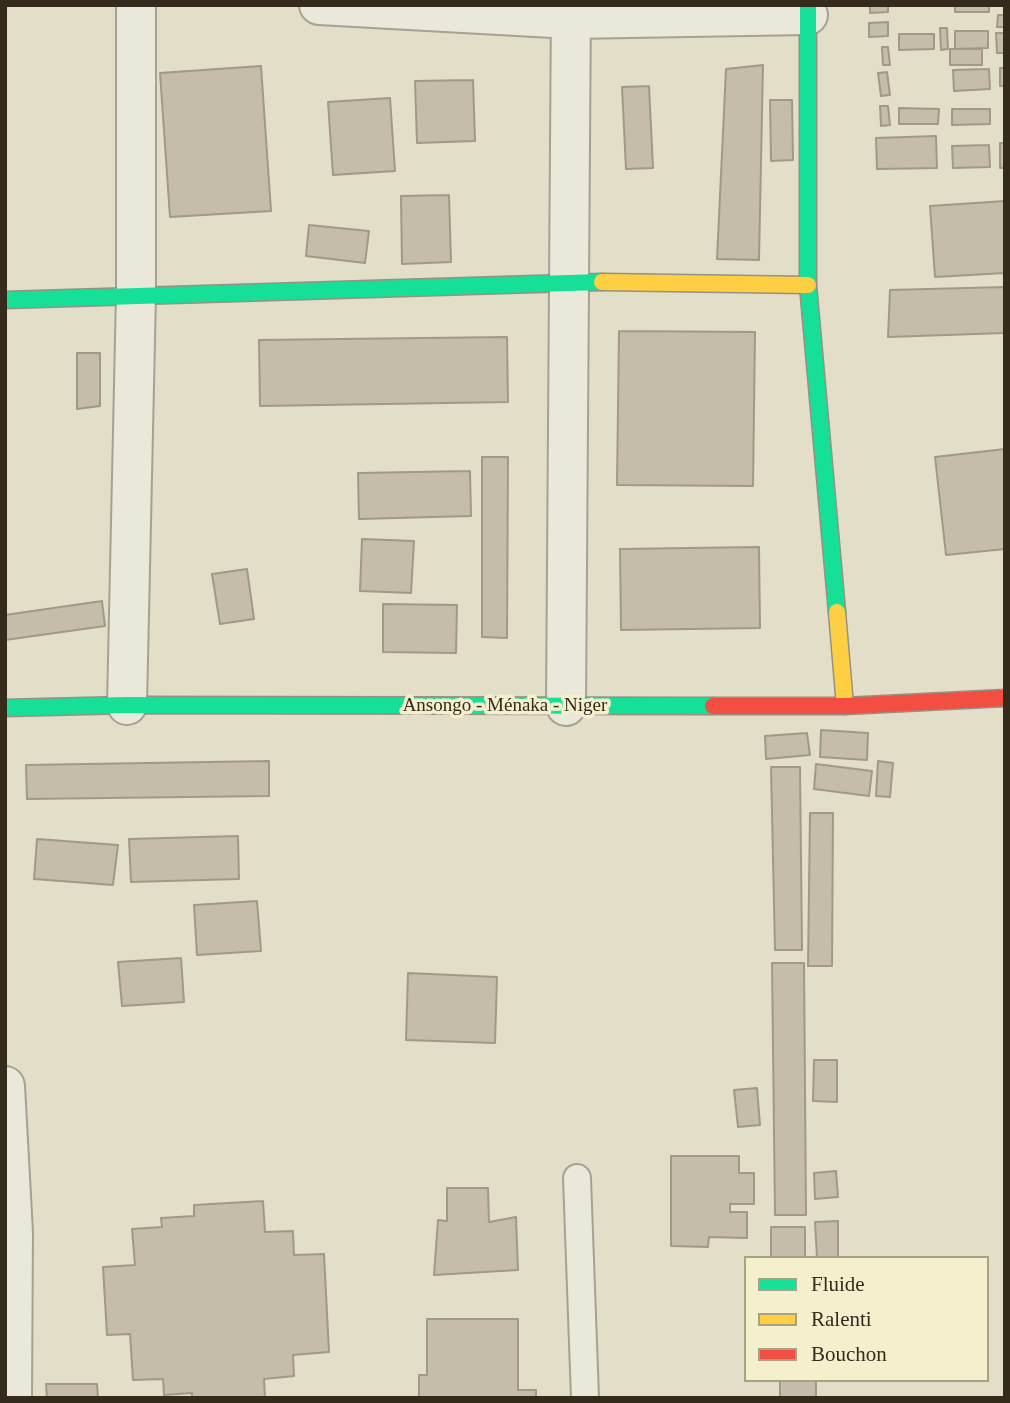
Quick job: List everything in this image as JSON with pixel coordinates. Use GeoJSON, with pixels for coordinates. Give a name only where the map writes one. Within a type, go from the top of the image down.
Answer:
{"type":"FeatureCollection","features":[{"type":"Feature","properties":{"kind":"street"},"geometry":{"type":"LineString","coordinates":[[127,705],[136,294],[136,5]]}},
{"type":"Feature","properties":{"kind":"street"},"geometry":{"type":"LineString","coordinates":[[320,5],[571,12],[808,10],[808,285],[845,706]]}},
{"type":"Feature","properties":{"kind":"street"},"geometry":{"type":"LineString","coordinates":[[566,706],[571,12]]}},
{"type":"Feature","properties":{"kind":"street"},"geometry":{"type":"LineString","coordinates":[[5,300],[571,281],[808,285]]}},
{"type":"Feature","properties":{"kind":"street","name":"Ansongo - Ménaka - Niger"},"geometry":{"type":"LineString","coordinates":[[5,708],[127,705],[845,706],[1005,698]]}},
{"type":"Feature","properties":{"kind":"street"},"geometry":{"type":"LineString","coordinates":[[5,1086],[13,1233],[12,1398]]}},
{"type":"Feature","properties":{"kind":"lane"},"geometry":{"type":"LineString","coordinates":[[577,1178],[585,1398]]}},
{"type":"Feature","properties":{"kind":"building"},"geometry":{"type":"Polygon","coordinates":[[[870,5],[888,5],[888,12],[870,13],[870,5]]]}},
{"type":"Feature","properties":{"kind":"building"},"geometry":{"type":"Polygon","coordinates":[[[955,5],[989,5],[989,12],[955,12],[955,5]]]}},
{"type":"Feature","properties":{"kind":"building"},"geometry":{"type":"Polygon","coordinates":[[[998,15],[1005,15],[1005,27],[997,27],[998,15]]]}},
{"type":"Feature","properties":{"kind":"building"},"geometry":{"type":"Polygon","coordinates":[[[888,22],[888,36],[869,37],[869,23],[888,22]]]}},
{"type":"Feature","properties":{"kind":"building"},"geometry":{"type":"Polygon","coordinates":[[[940,28],[947,28],[948,49],[941,50],[940,28]]]}},
{"type":"Feature","properties":{"kind":"building"},"geometry":{"type":"Polygon","coordinates":[[[955,31],[988,31],[988,48],[955,49],[955,31]]]}},
{"type":"Feature","properties":{"kind":"building"},"geometry":{"type":"Polygon","coordinates":[[[996,33],[1005,33],[1005,53],[997,53],[996,33]]]}},
{"type":"Feature","properties":{"kind":"building"},"geometry":{"type":"Polygon","coordinates":[[[899,34],[934,34],[934,49],[899,50],[899,34]]]}},
{"type":"Feature","properties":{"kind":"building"},"geometry":{"type":"Polygon","coordinates":[[[882,47],[888,47],[890,65],[883,65],[882,47]]]}},
{"type":"Feature","properties":{"kind":"building"},"geometry":{"type":"Polygon","coordinates":[[[950,49],[982,49],[982,65],[950,65],[950,49]]]}},
{"type":"Feature","properties":{"kind":"building"},"geometry":{"type":"Polygon","coordinates":[[[763,65],[759,260],[717,259],[726,69],[763,65]]]}},
{"type":"Feature","properties":{"kind":"building"},"geometry":{"type":"Polygon","coordinates":[[[261,66],[271,211],[170,217],[160,73],[261,66]]]}},
{"type":"Feature","properties":{"kind":"building"},"geometry":{"type":"Polygon","coordinates":[[[1000,68],[1005,68],[1005,86],[1000,86],[1000,68]]]}},
{"type":"Feature","properties":{"kind":"building"},"geometry":{"type":"Polygon","coordinates":[[[989,69],[990,89],[954,91],[953,70],[989,69]]]}},
{"type":"Feature","properties":{"kind":"building"},"geometry":{"type":"Polygon","coordinates":[[[887,72],[890,95],[881,96],[878,73],[887,72]]]}},
{"type":"Feature","properties":{"kind":"building"},"geometry":{"type":"Polygon","coordinates":[[[473,80],[475,141],[417,143],[415,81],[473,80]]]}},
{"type":"Feature","properties":{"kind":"building"},"geometry":{"type":"Polygon","coordinates":[[[649,86],[653,168],[626,169],[622,87],[649,86]]]}},
{"type":"Feature","properties":{"kind":"building"},"geometry":{"type":"Polygon","coordinates":[[[390,98],[395,171],[333,175],[328,102],[390,98]]]}},
{"type":"Feature","properties":{"kind":"building"},"geometry":{"type":"Polygon","coordinates":[[[770,100],[792,100],[793,160],[771,161],[770,100]]]}},
{"type":"Feature","properties":{"kind":"building"},"geometry":{"type":"Polygon","coordinates":[[[880,106],[888,106],[890,125],[881,126],[880,106]]]}},
{"type":"Feature","properties":{"kind":"building"},"geometry":{"type":"Polygon","coordinates":[[[899,108],[939,109],[938,124],[899,124],[899,108]]]}},
{"type":"Feature","properties":{"kind":"building"},"geometry":{"type":"Polygon","coordinates":[[[952,109],[990,109],[990,124],[952,125],[952,109]]]}},
{"type":"Feature","properties":{"kind":"building"},"geometry":{"type":"Polygon","coordinates":[[[936,136],[937,168],[877,169],[876,138],[936,136]]]}},
{"type":"Feature","properties":{"kind":"building"},"geometry":{"type":"Polygon","coordinates":[[[1000,143],[1005,143],[1005,168],[1000,168],[1000,143]]]}},
{"type":"Feature","properties":{"kind":"building"},"geometry":{"type":"Polygon","coordinates":[[[989,145],[990,167],[953,168],[952,146],[989,145]]]}},
{"type":"Feature","properties":{"kind":"building"},"geometry":{"type":"Polygon","coordinates":[[[449,195],[451,262],[402,264],[401,196],[449,195]]]}},
{"type":"Feature","properties":{"kind":"building"},"geometry":{"type":"Polygon","coordinates":[[[1005,201],[1005,273],[935,277],[930,206],[1005,201]]]}},
{"type":"Feature","properties":{"kind":"building"},"geometry":{"type":"Polygon","coordinates":[[[309,225],[369,231],[365,263],[306,256],[309,225]]]}},
{"type":"Feature","properties":{"kind":"building"},"geometry":{"type":"Polygon","coordinates":[[[1005,287],[1005,333],[888,337],[890,290],[1005,287]]]}},
{"type":"Feature","properties":{"kind":"building"},"geometry":{"type":"Polygon","coordinates":[[[619,331],[755,332],[753,486],[617,485],[619,331]]]}},
{"type":"Feature","properties":{"kind":"building"},"geometry":{"type":"Polygon","coordinates":[[[507,337],[508,402],[260,406],[259,340],[507,337]]]}},
{"type":"Feature","properties":{"kind":"building"},"geometry":{"type":"Polygon","coordinates":[[[77,353],[100,353],[100,406],[77,409],[77,353]]]}},
{"type":"Feature","properties":{"kind":"building"},"geometry":{"type":"Polygon","coordinates":[[[1005,449],[1005,549],[946,555],[935,457],[1005,449]]]}},
{"type":"Feature","properties":{"kind":"building"},"geometry":{"type":"Polygon","coordinates":[[[482,457],[508,457],[507,638],[482,637],[482,457]]]}},
{"type":"Feature","properties":{"kind":"building"},"geometry":{"type":"Polygon","coordinates":[[[470,471],[471,516],[359,519],[358,473],[470,471]]]}},
{"type":"Feature","properties":{"kind":"building"},"geometry":{"type":"Polygon","coordinates":[[[362,539],[414,541],[411,593],[360,591],[362,539]]]}},
{"type":"Feature","properties":{"kind":"building"},"geometry":{"type":"Polygon","coordinates":[[[759,547],[760,628],[621,630],[620,549],[759,547]]]}},
{"type":"Feature","properties":{"kind":"building"},"geometry":{"type":"Polygon","coordinates":[[[247,569],[254,619],[220,624],[212,574],[247,569]]]}},
{"type":"Feature","properties":{"kind":"building"},"geometry":{"type":"Polygon","coordinates":[[[102,601],[105,626],[5,640],[5,615],[102,601]]]}},
{"type":"Feature","properties":{"kind":"building"},"geometry":{"type":"Polygon","coordinates":[[[383,604],[457,605],[456,653],[383,652],[383,604]]]}},
{"type":"Feature","properties":{"kind":"building"},"geometry":{"type":"Polygon","coordinates":[[[821,730],[868,733],[867,760],[820,757],[821,730]]]}},
{"type":"Feature","properties":{"kind":"building"},"geometry":{"type":"Polygon","coordinates":[[[807,733],[810,755],[766,759],[765,736],[807,733]]]}},
{"type":"Feature","properties":{"kind":"building"},"geometry":{"type":"Polygon","coordinates":[[[269,761],[269,796],[27,799],[26,765],[269,761]]]}},
{"type":"Feature","properties":{"kind":"building"},"geometry":{"type":"Polygon","coordinates":[[[878,761],[893,763],[890,797],[876,796],[878,761]]]}},
{"type":"Feature","properties":{"kind":"building"},"geometry":{"type":"Polygon","coordinates":[[[816,764],[872,771],[869,796],[814,789],[816,764]]]}},
{"type":"Feature","properties":{"kind":"building"},"geometry":{"type":"Polygon","coordinates":[[[771,767],[800,767],[802,950],[775,950],[771,767]]]}},
{"type":"Feature","properties":{"kind":"building"},"geometry":{"type":"Polygon","coordinates":[[[810,813],[833,813],[832,966],[808,966],[810,813]]]}},
{"type":"Feature","properties":{"kind":"building"},"geometry":{"type":"Polygon","coordinates":[[[238,836],[239,879],[131,882],[129,839],[238,836]]]}},
{"type":"Feature","properties":{"kind":"building"},"geometry":{"type":"Polygon","coordinates":[[[37,839],[118,845],[113,885],[34,879],[37,839]]]}},
{"type":"Feature","properties":{"kind":"building"},"geometry":{"type":"Polygon","coordinates":[[[257,901],[261,951],[197,955],[194,905],[257,901]]]}},
{"type":"Feature","properties":{"kind":"building"},"geometry":{"type":"Polygon","coordinates":[[[181,958],[184,1002],[122,1006],[118,962],[181,958]]]}},
{"type":"Feature","properties":{"kind":"building"},"geometry":{"type":"Polygon","coordinates":[[[772,963],[804,963],[806,1215],[775,1215],[772,963]]]}},
{"type":"Feature","properties":{"kind":"building"},"geometry":{"type":"Polygon","coordinates":[[[408,973],[497,977],[495,1043],[406,1040],[408,973]]]}},
{"type":"Feature","properties":{"kind":"building"},"geometry":{"type":"Polygon","coordinates":[[[814,1060],[837,1060],[837,1102],[813,1101],[814,1060]]]}},
{"type":"Feature","properties":{"kind":"building"},"geometry":{"type":"Polygon","coordinates":[[[757,1088],[760,1125],[738,1127],[734,1090],[757,1088]]]}},
{"type":"Feature","properties":{"kind":"building"},"geometry":{"type":"Polygon","coordinates":[[[671,1156],[739,1156],[739,1173],[754,1173],[754,1204],[730,1204],[730,1212],[747,1212],[747,1238],[709,1237],[708,1247],[671,1246],[671,1156]]]}},
{"type":"Feature","properties":{"kind":"building"},"geometry":{"type":"Polygon","coordinates":[[[836,1171],[838,1197],[815,1199],[814,1173],[836,1171]]]}},
{"type":"Feature","properties":{"kind":"building"},"geometry":{"type":"Polygon","coordinates":[[[447,1188],[488,1188],[489,1222],[516,1217],[518,1270],[434,1275],[438,1220],[447,1221],[447,1188]]]}},
{"type":"Feature","properties":{"kind":"building"},"geometry":{"type":"Polygon","coordinates":[[[263,1201],[265,1232],[293,1231],[294,1255],[324,1254],[329,1352],[293,1355],[294,1376],[264,1379],[265,1398],[192,1398],[192,1393],[164,1395],[163,1379],[133,1380],[130,1334],[107,1335],[103,1267],[135,1265],[132,1229],[162,1227],[161,1218],[194,1216],[194,1205],[263,1201]]]}},
{"type":"Feature","properties":{"kind":"building"},"geometry":{"type":"Polygon","coordinates":[[[838,1221],[838,1256],[817,1256],[815,1222],[838,1221]]]}},
{"type":"Feature","properties":{"kind":"building"},"geometry":{"type":"Polygon","coordinates":[[[771,1227],[805,1227],[805,1256],[771,1256],[771,1227]]]}},
{"type":"Feature","properties":{"kind":"building"},"geometry":{"type":"Polygon","coordinates":[[[427,1319],[518,1319],[518,1390],[536,1390],[536,1398],[419,1398],[419,1375],[427,1375],[427,1319]]]}},
{"type":"Feature","properties":{"kind":"building"},"geometry":{"type":"Polygon","coordinates":[[[780,1382],[816,1382],[816,1398],[780,1398],[780,1382]]]}},
{"type":"Feature","properties":{"kind":"building"},"geometry":{"type":"Polygon","coordinates":[[[46,1384],[97,1384],[98,1398],[47,1398],[46,1384]]]}},
{"type":"Feature","properties":{"kind":"traffic: fast"},"geometry":{"type":"LineString","coordinates":[[808,5],[808,285],[837,612]]}},
{"type":"Feature","properties":{"kind":"traffic: fast"},"geometry":{"type":"LineString","coordinates":[[5,300],[602,282]]}},
{"type":"Feature","properties":{"kind":"traffic: fast"},"geometry":{"type":"LineString","coordinates":[[5,708],[127,705],[713,706]]}},
{"type":"Feature","properties":{"kind":"traffic: slow"},"geometry":{"type":"LineString","coordinates":[[602,282],[808,285]]}},
{"type":"Feature","properties":{"kind":"traffic: slow"},"geometry":{"type":"LineString","coordinates":[[837,612],[845,706]]}},
{"type":"Feature","properties":{"kind":"traffic: jam"},"geometry":{"type":"LineString","coordinates":[[713,706],[845,706],[1005,698]]}}]}
